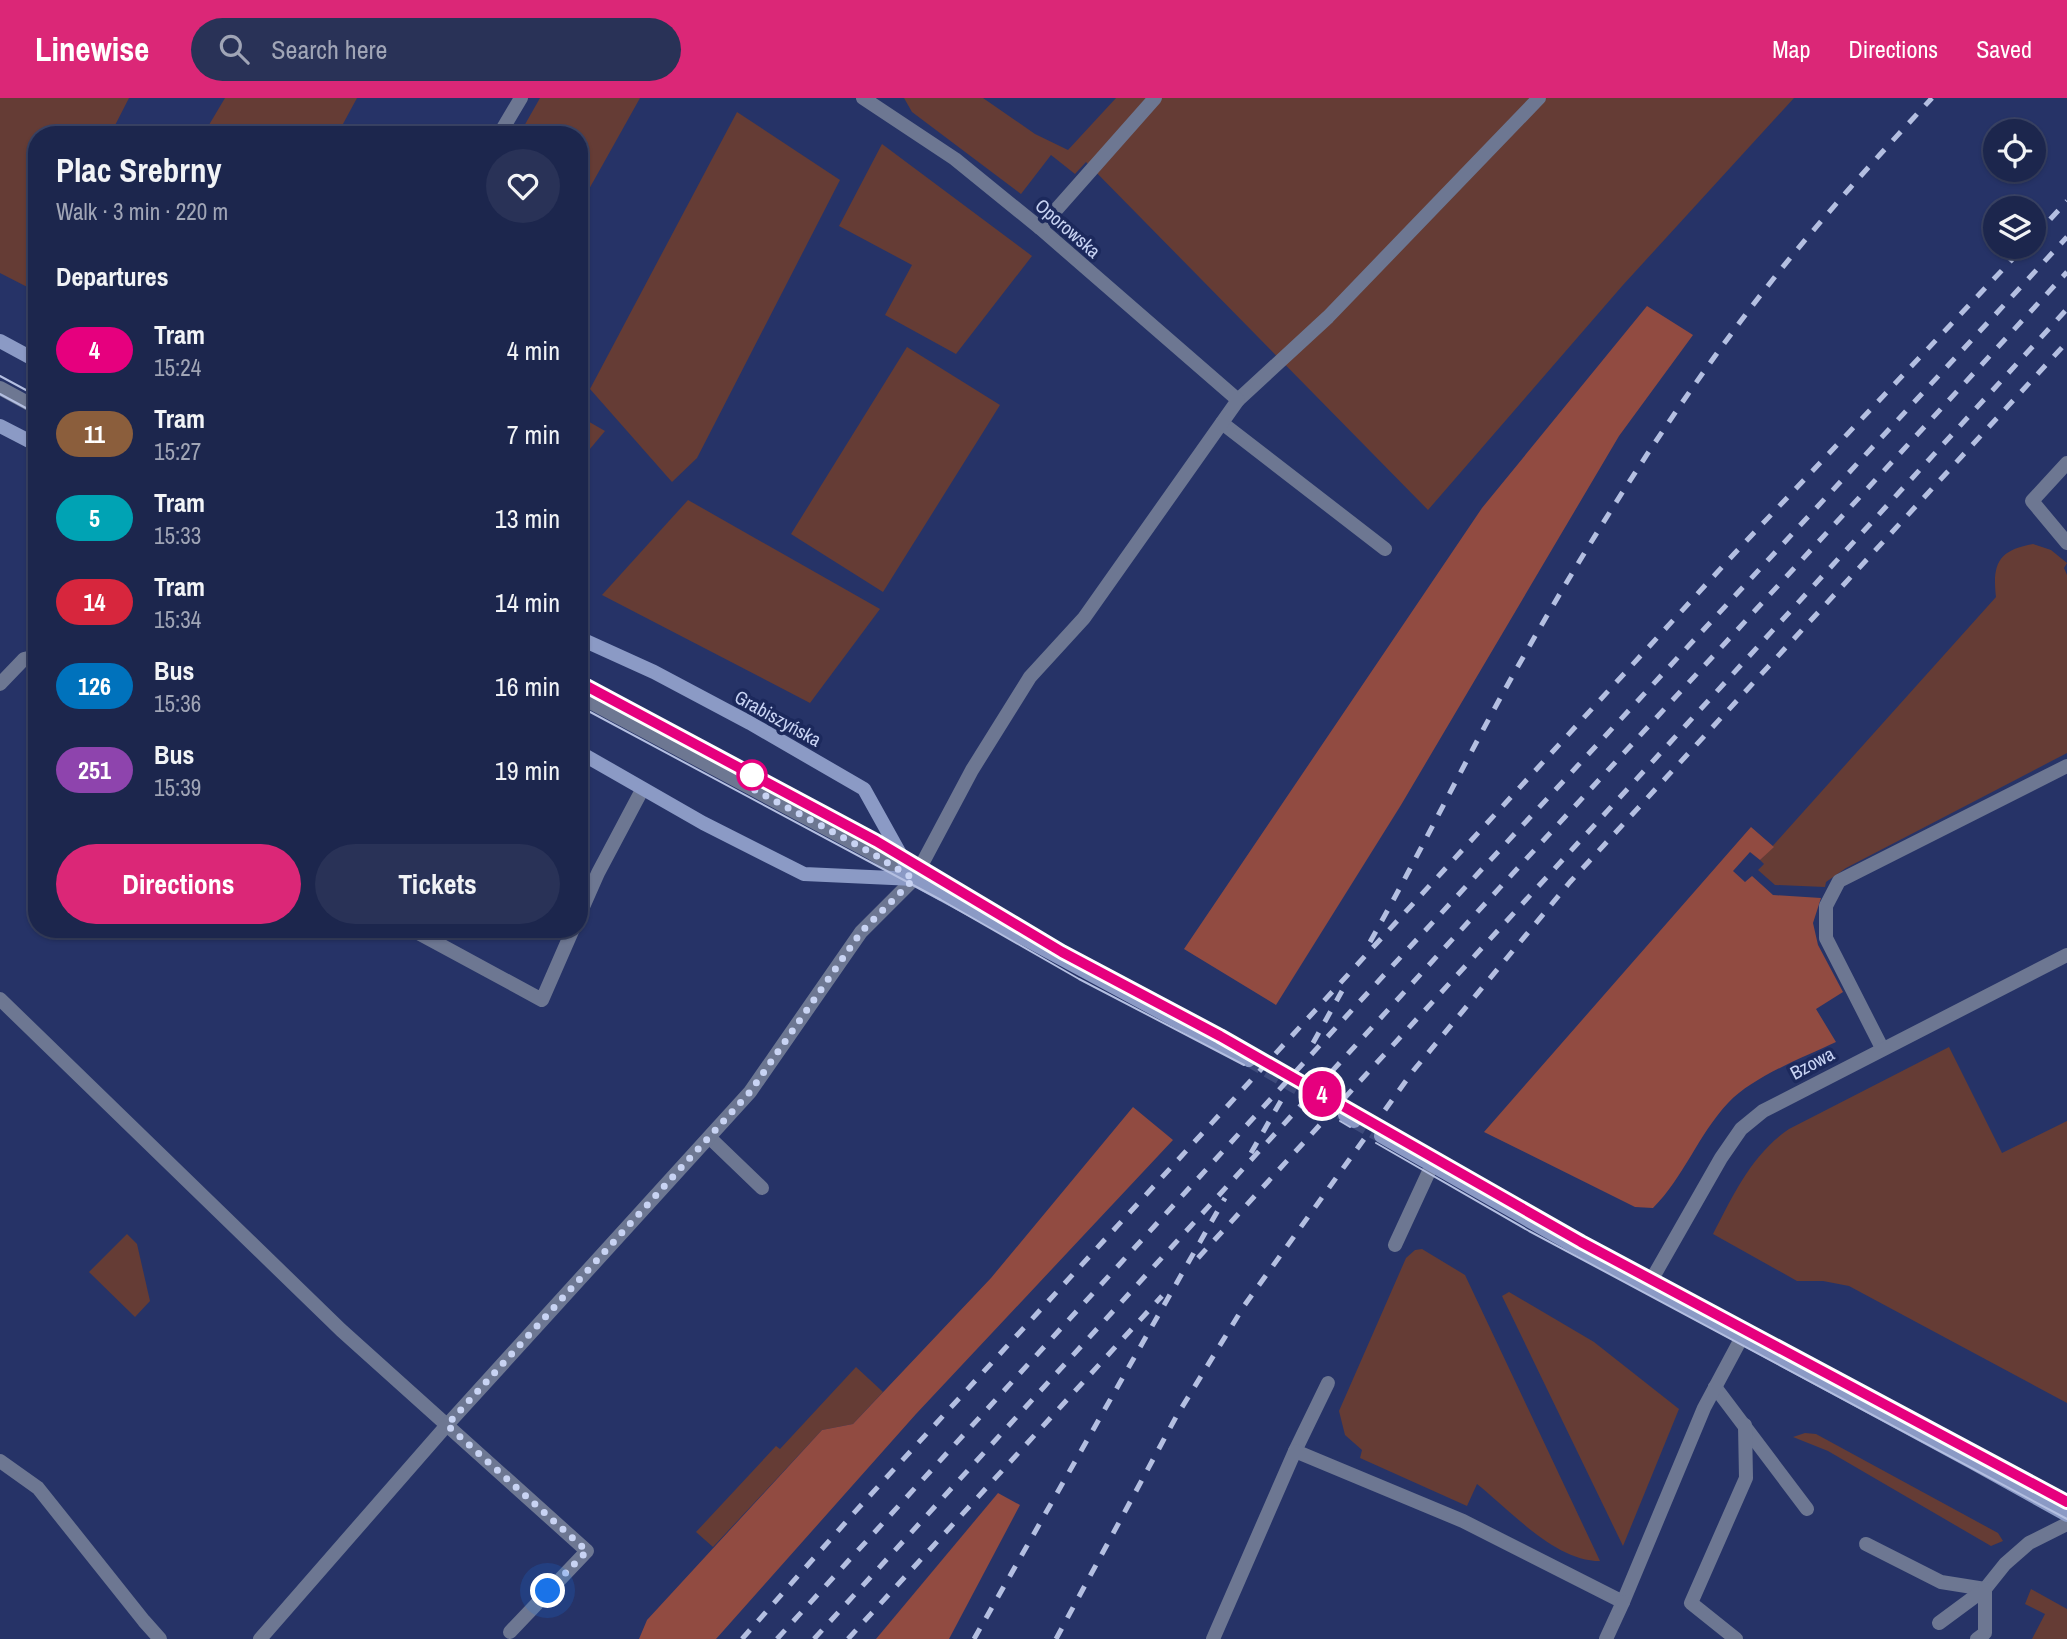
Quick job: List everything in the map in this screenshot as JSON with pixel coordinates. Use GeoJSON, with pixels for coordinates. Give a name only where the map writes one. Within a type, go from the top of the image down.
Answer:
{"type":"FeatureCollection","features":[{"type":"Feature","properties":{"kind":"main road"},"geometry":{"type":"LineString","coordinates":[[0,341],[28,356]]}},
{"type":"Feature","properties":{"kind":"main road"},"geometry":{"type":"LineString","coordinates":[[0,426],[28,440]]}},
{"type":"Feature","properties":{"kind":"main road","name":"Grabiszyńska"},"geometry":{"type":"LineString","coordinates":[[588,642],[654,672],[750,723],[864,789],[914,879]]}},
{"type":"Feature","properties":{"kind":"main road"},"geometry":{"type":"LineString","coordinates":[[588,757],[642,790],[804,874],[914,879],[1249,1060]]}},
{"type":"Feature","properties":{"kind":"main road"},"geometry":{"type":"LineString","coordinates":[[1381,1136],[1648,1286],[2067,1515]]}},
{"type":"Feature","properties":{"kind":"street"},"geometry":{"type":"LineString","coordinates":[[504,126],[521,98]]}},
{"type":"Feature","properties":{"kind":"street","name":"Oporowska"},"geometry":{"type":"LineString","coordinates":[[863,98],[955,159],[1040,228],[1238,400]]}},
{"type":"Feature","properties":{"kind":"street"},"geometry":{"type":"LineString","coordinates":[[1040,228],[1155,98]]}},
{"type":"Feature","properties":{"kind":"street"},"geometry":{"type":"LineString","coordinates":[[260,1639],[447,1425],[750,1092],[861,932],[914,879],[972,770],[1027,682],[1084,618],[1238,400],[1328,317],[1539,98]]}},
{"type":"Feature","properties":{"kind":"street"},"geometry":{"type":"LineString","coordinates":[[0,388],[28,403]]}},
{"type":"Feature","properties":{"kind":"street"},"geometry":{"type":"LineString","coordinates":[[1222,423],[1385,549]]}},
{"type":"Feature","properties":{"kind":"street"},"geometry":{"type":"LineString","coordinates":[[2067,463],[2032,501],[2067,543]]}},
{"type":"Feature","properties":{"kind":"street"},"geometry":{"type":"LineString","coordinates":[[0,684],[28,658]]}},
{"type":"Feature","properties":{"kind":"street"},"geometry":{"type":"LineString","coordinates":[[588,701],[870,852],[914,879]]}},
{"type":"Feature","properties":{"kind":"street"},"geometry":{"type":"LineString","coordinates":[[1882,1048],[1826,938],[1826,906],[1839,881],[2067,766]]}},
{"type":"Feature","properties":{"kind":"street"},"geometry":{"type":"LineString","coordinates":[[588,896],[642,790]]}},
{"type":"Feature","properties":{"kind":"street"},"geometry":{"type":"LineString","coordinates":[[428,938],[542,1000],[569,938]]}},
{"type":"Feature","properties":{"kind":"street","name":"Bzowa"},"geometry":{"type":"LineString","coordinates":[[1648,1286],[1721,1158],[1741,1129],[1763,1111],[2067,955]]}},
{"type":"Feature","properties":{"kind":"street"},"geometry":{"type":"LineString","coordinates":[[0,999],[341,1330],[587,1551],[510,1632]]}},
{"type":"Feature","properties":{"kind":"street"},"geometry":{"type":"LineString","coordinates":[[710,1138],[762,1188]]}},
{"type":"Feature","properties":{"kind":"street"},"geometry":{"type":"LineString","coordinates":[[1395,1245],[1432,1165]]}},
{"type":"Feature","properties":{"kind":"street"},"geometry":{"type":"LineString","coordinates":[[1606,1639],[1715,1387],[1742,1337]]}},
{"type":"Feature","properties":{"kind":"street"},"geometry":{"type":"LineString","coordinates":[[1213,1639],[1295,1451],[1328,1383]]}},
{"type":"Feature","properties":{"kind":"street"},"geometry":{"type":"LineString","coordinates":[[1715,1387],[1807,1509]]}},
{"type":"Feature","properties":{"kind":"street"},"geometry":{"type":"LineString","coordinates":[[1736,1639],[1691,1603],[1746,1478],[1745,1425]]}},
{"type":"Feature","properties":{"kind":"street"},"geometry":{"type":"LineString","coordinates":[[1295,1451],[1463,1521],[1623,1602]]}},
{"type":"Feature","properties":{"kind":"street"},"geometry":{"type":"LineString","coordinates":[[0,1461],[38,1488],[160,1639]]}},
{"type":"Feature","properties":{"kind":"street"},"geometry":{"type":"LineString","coordinates":[[1939,1623],[1985,1589],[2005,1563],[2029,1543],[2067,1524]]}},
{"type":"Feature","properties":{"kind":"street"},"geometry":{"type":"LineString","coordinates":[[1866,1544],[1941,1582],[1985,1589]]}},
{"type":"Feature","properties":{"kind":"street"},"geometry":{"type":"LineString","coordinates":[[1977,1639],[1985,1633],[1985,1589]]}},
{"type":"Feature","properties":{"kind":"shaded area"},"geometry":{"type":"Polygon","coordinates":[[[0,98],[129,98],[115,126],[28,126],[28,287],[0,273],[0,98]]]}},
{"type":"Feature","properties":{"kind":"shaded area"},"geometry":{"type":"Polygon","coordinates":[[[225,98],[357,98],[342,126],[208,126],[225,98]]]}},
{"type":"Feature","properties":{"kind":"shaded area"},"geometry":{"type":"Polygon","coordinates":[[[540,98],[640,98],[588,191],[588,126],[524,126],[540,98]]]}},
{"type":"Feature","properties":{"kind":"shaded area"},"geometry":{"type":"Polygon","coordinates":[[[904,98],[983,98],[1035,134],[1068,150],[1116,98],[1794,98],[1623,285],[1428,510],[1086,162],[1075,174],[1051,155],[1021,194],[912,112],[904,98]]]}},
{"type":"Feature","properties":{"kind":"shaded area"},"geometry":{"type":"Polygon","coordinates":[[[737,112],[840,180],[697,458],[672,482],[590,389],[737,112]]]}},
{"type":"Feature","properties":{"kind":"shaded area"},"geometry":{"type":"Polygon","coordinates":[[[882,144],[1032,256],[956,354],[885,315],[912,265],[839,226],[882,144]]]}},
{"type":"Feature","properties":{"kind":"shaded area"},"geometry":{"type":"Polygon","coordinates":[[[1647,306],[1693,335],[1619,436],[1401,805],[1276,1005],[1184,949],[1482,508],[1647,306]]]}},
{"type":"Feature","properties":{"kind":"shaded area"},"geometry":{"type":"Polygon","coordinates":[[[907,347],[1000,405],[883,592],[791,534],[907,347]]]}},
{"type":"Feature","properties":{"kind":"shaded area"},"geometry":{"type":"Polygon","coordinates":[[[588,421],[605,431],[588,451],[588,421]]]}},
{"type":"Feature","properties":{"kind":"shaded area"},"geometry":{"type":"Polygon","coordinates":[[[688,500],[880,609],[810,703],[602,595],[688,500]]]}},
{"type":"Feature","properties":{"kind":"shaded area"},"geometry":{"type":"Polygon","coordinates":[[[2033,544],[2051,550],[2067,563],[2064,568],[2067,575],[2067,753],[1846,868],[1826,882],[1825,887],[1775,885],[1758,870],[1764,864],[1760,860],[1996,597],[1995,575],[2005,554],[2033,544]]]}},
{"type":"Feature","properties":{"kind":"shaded area"},"geometry":{"type":"Polygon","coordinates":[[[1751,827],[1774,847],[1760,860],[1750,852],[1733,871],[1745,882],[1752,876],[1773,895],[1821,898],[1813,923],[1818,945],[1843,992],[1816,1009],[1836,1042],[1779,1068],[1739,1093],[1717,1115],[1674,1183],[1653,1208],[1635,1207],[1484,1132],[1751,827]]]}},
{"type":"Feature","properties":{"kind":"shaded area"},"geometry":{"type":"Polygon","coordinates":[[[1949,1047],[2002,1153],[2067,1121],[2067,1403],[1849,1286],[1823,1281],[1797,1281],[1713,1234],[1745,1176],[1764,1150],[1776,1139],[1789,1129],[1949,1047]]]}},
{"type":"Feature","properties":{"kind":"shaded area"},"geometry":{"type":"Polygon","coordinates":[[[1133,1107],[1173,1140],[916,1414],[716,1639],[639,1639],[647,1620],[822,1430],[853,1424],[991,1278],[1133,1107]]]}},
{"type":"Feature","properties":{"kind":"shaded area"},"geometry":{"type":"Polygon","coordinates":[[[127,1234],[137,1244],[150,1301],[135,1317],[89,1272],[127,1234]]]}},
{"type":"Feature","properties":{"kind":"shaded area"},"geometry":{"type":"Polygon","coordinates":[[[1422,1249],[1465,1275],[1600,1561],[1583,1559],[1550,1544],[1477,1484],[1467,1506],[1360,1458],[1362,1450],[1345,1435],[1339,1411],[1406,1258],[1415,1250],[1422,1249]]]}},
{"type":"Feature","properties":{"kind":"shaded area"},"geometry":{"type":"Polygon","coordinates":[[[1509,1292],[1594,1342],[1679,1409],[1623,1546],[1502,1296],[1509,1292]]]}},
{"type":"Feature","properties":{"kind":"shaded area"},"geometry":{"type":"Polygon","coordinates":[[[856,1367],[883,1392],[853,1424],[822,1430],[713,1547],[696,1532],[776,1446],[780,1449],[856,1367]]]}},
{"type":"Feature","properties":{"kind":"shaded area"},"geometry":{"type":"Polygon","coordinates":[[[1805,1433],[1816,1434],[1998,1533],[2003,1541],[1991,1546],[1828,1451],[1793,1437],[1805,1433]]]}},
{"type":"Feature","properties":{"kind":"shaded area"},"geometry":{"type":"Polygon","coordinates":[[[998,1493],[1020,1505],[949,1639],[876,1639],[998,1493]]]}},
{"type":"Feature","properties":{"kind":"shaded area"},"geometry":{"type":"Polygon","coordinates":[[[2031,1589],[2067,1609],[2067,1639],[2032,1639],[2045,1614],[2025,1604],[2031,1589]]]}},
{"type":"Feature","properties":{"kind":"tunnel"},"geometry":{"type":"LineString","coordinates":[[1249,1060],[1345,1115]]}},
{"type":"Feature","properties":{"kind":"tunnel"},"geometry":{"type":"LineString","coordinates":[[1354,1121],[1381,1136]]}},
{"type":"Feature","properties":{"kind":"tram line"},"geometry":{"type":"LineString","coordinates":[[0,376],[28,391]]}},
{"type":"Feature","properties":{"kind":"tram line"},"geometry":{"type":"LineString","coordinates":[[0,394],[28,409]]}},
{"type":"Feature","properties":{"kind":"tram line"},"geometry":{"type":"LineString","coordinates":[[588,687],[876,841],[1062,952],[1253,1055]]}},
{"type":"Feature","properties":{"kind":"tram line","name":"4"},"geometry":{"type":"LineString","coordinates":[[588,687],[876,841],[1062,952],[1220,1036],[1581,1242],[2067,1502]]}},
{"type":"Feature","properties":{"kind":"tram line"},"geometry":{"type":"LineString","coordinates":[[588,711],[941,900],[1079,979],[1244,1065]]}},
{"type":"Feature","properties":{"kind":"tram line"},"geometry":{"type":"LineString","coordinates":[[1350,1110],[1359,1115]]}},
{"type":"Feature","properties":{"kind":"tram line"},"geometry":{"type":"LineString","coordinates":[[1340,1121],[1350,1127]]}},
{"type":"Feature","properties":{"kind":"tram line"},"geometry":{"type":"LineString","coordinates":[[1385,1130],[1581,1242],[2067,1502]]}},
{"type":"Feature","properties":{"kind":"tram line"},"geometry":{"type":"LineString","coordinates":[[1376,1143],[1529,1231],[2067,1519]]}},
{"type":"Feature","properties":{"kind":"railway"},"geometry":{"type":"LineString","coordinates":[[1370,942],[1517,668],[1595,535],[1651,448],[1740,322],[1785,264],[1932,98]]}},
{"type":"Feature","properties":{"kind":"railway"},"geometry":{"type":"LineString","coordinates":[[2046,224],[2067,201]]}},
{"type":"Feature","properties":{"kind":"railway"},"geometry":{"type":"LineString","coordinates":[[777,1639],[1384,975],[2067,237]]}},
{"type":"Feature","properties":{"kind":"railway"},"geometry":{"type":"LineString","coordinates":[[742,1639],[853,1514],[1734,554],[2013,259]]}},
{"type":"Feature","properties":{"kind":"railway"},"geometry":{"type":"LineString","coordinates":[[814,1639],[1470,920],[2067,272]]}},
{"type":"Feature","properties":{"kind":"railway"},"geometry":{"type":"LineString","coordinates":[[1198,1258],[2067,309]]}},
{"type":"Feature","properties":{"kind":"railway"},"geometry":{"type":"LineString","coordinates":[[1056,1639],[1176,1417],[1244,1306],[1413,1071],[1570,882],[2067,342]]}},
{"type":"Feature","properties":{"kind":"railway"},"geometry":{"type":"LineString","coordinates":[[1313,1043],[1342,991]]}},
{"type":"Feature","properties":{"kind":"railway"},"geometry":{"type":"LineString","coordinates":[[1251,1153],[1286,1092]]}},
{"type":"Feature","properties":{"kind":"railway"},"geometry":{"type":"LineString","coordinates":[[974,1639],[1225,1198]]}},
{"type":"Feature","properties":{"kind":"railway"},"geometry":{"type":"LineString","coordinates":[[848,1639],[1162,1296]]}},
{"type":"Feature","properties":{"kind":"route"},"geometry":{"type":"LineString","coordinates":[[548,1591],[587,1551],[447,1425],[750,1092],[861,932],[914,879],[753,789],[752,775]]}}]}
